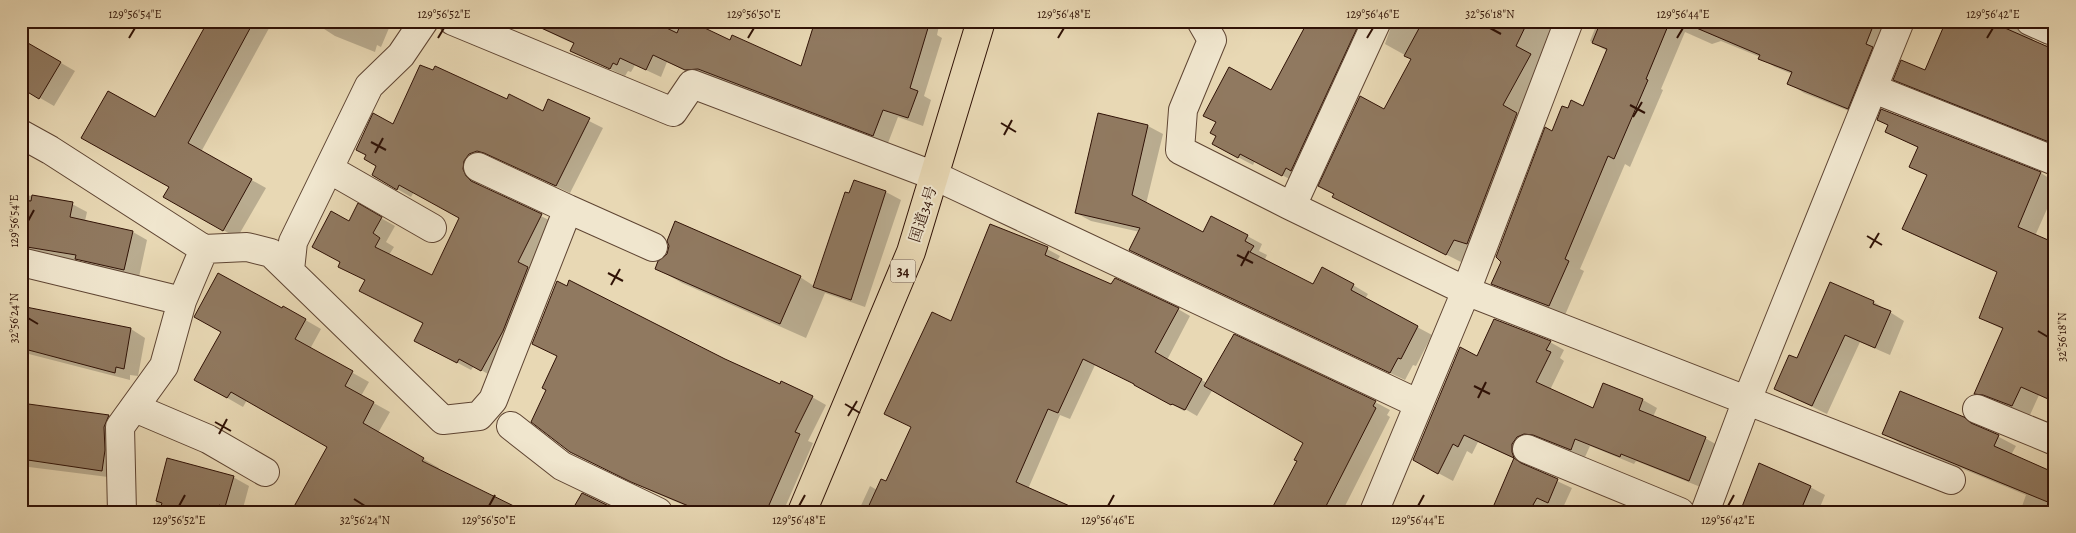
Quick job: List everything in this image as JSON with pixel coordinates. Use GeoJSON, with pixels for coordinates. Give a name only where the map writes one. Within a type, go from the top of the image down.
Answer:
{"type":"FeatureCollection","features":[{"type":"Feature","properties":{"kind":"highway","name":"国道34号"},"geometry":{"type":"LineString","coordinates":[[802,512],[911,252],[981,21]]}},
{"type":"Feature","properties":{"kind":"street"},"geometry":{"type":"LineString","coordinates":[[290,270],[293,242],[369,86],[401,55],[424,21]]}},
{"type":"Feature","properties":{"kind":"street"},"geometry":{"type":"LineString","coordinates":[[453,21],[673,112],[692,84],[935,176],[1419,404]]}},
{"type":"Feature","properties":{"kind":"street"},"geometry":{"type":"LineString","coordinates":[[1292,206],[1377,21]]}},
{"type":"Feature","properties":{"kind":"street"},"geometry":{"type":"LineString","coordinates":[[1374,512],[1466,290],[1569,21]]}},
{"type":"Feature","properties":{"kind":"street"},"geometry":{"type":"LineString","coordinates":[[1705,512],[1747,400],[1900,21]]}},
{"type":"Feature","properties":{"kind":"street"},"geometry":{"type":"LineString","coordinates":[[1213,28],[1183,110],[1180,150],[1466,290],[1951,480]]}},
{"type":"Feature","properties":{"kind":"street"},"geometry":{"type":"LineString","coordinates":[[1874,89],[2055,161]]}},
{"type":"Feature","properties":{"kind":"street"},"geometry":{"type":"LineString","coordinates":[[21,134],[50,150],[204,249],[247,247],[271,253],[443,420],[479,416],[493,400],[568,209]]}},
{"type":"Feature","properties":{"kind":"street"},"geometry":{"type":"LineString","coordinates":[[478,166],[653,247]]}},
{"type":"Feature","properties":{"kind":"street"},"geometry":{"type":"LineString","coordinates":[[329,169],[432,228]]}},
{"type":"Feature","properties":{"kind":"street"},"geometry":{"type":"LineString","coordinates":[[122,512],[120,427],[164,366],[182,301],[204,249]]}},
{"type":"Feature","properties":{"kind":"street"},"geometry":{"type":"LineString","coordinates":[[21,262],[182,301]]}},
{"type":"Feature","properties":{"kind":"street"},"geometry":{"type":"LineString","coordinates":[[135,408],[208,438],[265,472]]}},
{"type":"Feature","properties":{"kind":"street"},"geometry":{"type":"LineString","coordinates":[[1977,409],[2055,441]]}},
{"type":"Feature","properties":{"kind":"street"},"geometry":{"type":"LineString","coordinates":[[511,426],[562,466],[658,512]]}},
{"type":"Feature","properties":{"kind":"street"},"geometry":{"type":"LineString","coordinates":[[1527,449],[1680,512]]}},
{"type":"Feature","properties":{"kind":"building"},"geometry":{"type":"Polygon","coordinates":[[[208,21],[254,21],[188,143],[252,179],[223,231],[163,197],[169,187],[81,138],[108,91],[155,117],[208,21]]]}},
{"type":"Feature","properties":{"kind":"building"},"geometry":{"type":"Polygon","coordinates":[[[526,21],[652,21],[677,33],[682,21],[690,21],[730,40],[732,35],[801,66],[815,21],[924,21],[922,26],[928,28],[910,88],[918,91],[908,118],[883,110],[873,136],[698,69],[685,70],[653,55],[646,70],[620,58],[617,65],[613,63],[610,69],[570,51],[574,43],[526,21]]]}},
{"type":"Feature","properties":{"kind":"building"},"geometry":{"type":"Polygon","coordinates":[[[1308,21],[1343,21],[1357,28],[1291,171],[1286,168],[1282,176],[1240,154],[1238,158],[1212,144],[1216,136],[1210,133],[1216,122],[1203,116],[1229,67],[1271,90],[1308,21]]]}},
{"type":"Feature","properties":{"kind":"building"},"geometry":{"type":"Polygon","coordinates":[[[1423,21],[1528,21],[1516,46],[1531,54],[1503,105],[1517,113],[1467,244],[1454,240],[1446,255],[1332,197],[1334,194],[1318,186],[1360,96],[1384,109],[1411,59],[1404,56],[1423,21]]]}},
{"type":"Feature","properties":{"kind":"building"},"geometry":{"type":"Polygon","coordinates":[[[1601,21],[1670,21],[1646,79],[1648,80],[1614,159],[1608,156],[1565,259],[1569,261],[1549,306],[1491,284],[1501,262],[1496,257],[1545,127],[1552,131],[1562,106],[1568,108],[1571,100],[1583,106],[1607,49],[1592,43],[1601,21]]]}},
{"type":"Feature","properties":{"kind":"building"},"geometry":{"type":"Polygon","coordinates":[[[1680,21],[1875,21],[1866,44],[1873,47],[1848,109],[1787,84],[1792,72],[1758,59],[1760,55],[1680,21]]]}},
{"type":"Feature","properties":{"kind":"building"},"geometry":{"type":"Polygon","coordinates":[[[1946,21],[1989,21],[2055,50],[2054,144],[1893,80],[1901,60],[1925,70],[1946,21]]]}},
{"type":"Feature","properties":{"kind":"building"},"geometry":{"type":"Polygon","coordinates":[[[21,39],[61,62],[39,99],[21,88],[21,39]]]}},
{"type":"Feature","properties":{"kind":"building"},"geometry":{"type":"Polygon","coordinates":[[[420,65],[433,70],[435,66],[507,99],[509,94],[543,111],[548,99],[590,118],[556,186],[477,151],[469,154],[464,161],[463,169],[471,181],[542,214],[518,262],[528,267],[503,331],[481,371],[459,359],[457,363],[414,341],[423,323],[359,291],[365,280],[338,267],[340,262],[312,247],[331,211],[349,221],[358,203],[382,217],[373,233],[380,238],[375,247],[432,275],[459,218],[399,185],[397,190],[372,175],[376,166],[364,159],[366,155],[356,150],[373,113],[393,124],[420,65]]]}},
{"type":"Feature","properties":{"kind":"building"},"geometry":{"type":"Polygon","coordinates":[[[1881,109],[2041,172],[2018,227],[2055,243],[2055,402],[2021,387],[2012,406],[1983,395],[1974,394],[2003,328],[1979,318],[1997,272],[1902,229],[1927,175],[1909,167],[1918,147],[1885,132],[1888,125],[1877,120],[1881,109]]]}},
{"type":"Feature","properties":{"kind":"building"},"geometry":{"type":"Polygon","coordinates":[[[1098,113],[1148,125],[1132,195],[1203,232],[1211,216],[1248,235],[1245,241],[1254,246],[1250,252],[1313,284],[1322,267],[1354,284],[1351,290],[1418,326],[1401,359],[1398,358],[1390,373],[1129,250],[1140,228],[1075,213],[1098,113]]]}},
{"type":"Feature","properties":{"kind":"building"},"geometry":{"type":"Polygon","coordinates":[[[854,180],[886,191],[851,300],[813,287],[845,192],[849,193],[854,180]]]}},
{"type":"Feature","properties":{"kind":"building"},"geometry":{"type":"Polygon","coordinates":[[[32,195],[73,202],[70,217],[133,231],[124,270],[75,259],[76,255],[21,246],[21,200],[31,201],[32,195]]]}},
{"type":"Feature","properties":{"kind":"building"},"geometry":{"type":"Polygon","coordinates":[[[675,221],[801,276],[780,324],[655,269],[658,261],[667,254],[669,246],[667,241],[675,221]]]}},
{"type":"Feature","properties":{"kind":"building"},"geometry":{"type":"Polygon","coordinates":[[[990,224],[1048,247],[1045,255],[1111,284],[1115,278],[1179,308],[1155,352],[1202,379],[1185,410],[1171,405],[1083,359],[1058,413],[1048,409],[1016,482],[1083,512],[866,512],[881,479],[886,481],[911,427],[884,414],[932,312],[951,321],[990,224]]]}},
{"type":"Feature","properties":{"kind":"building"},"geometry":{"type":"Polygon","coordinates":[[[218,273],[306,319],[295,339],[353,371],[345,386],[374,402],[363,423],[424,458],[422,461],[526,512],[291,512],[327,447],[231,392],[227,398],[194,380],[221,332],[194,317],[218,273]]]}},
{"type":"Feature","properties":{"kind":"building"},"geometry":{"type":"Polygon","coordinates":[[[569,280],[725,359],[780,384],[781,381],[813,396],[795,432],[800,434],[766,512],[703,512],[631,482],[570,452],[531,422],[546,390],[542,388],[557,356],[532,344],[557,281],[567,286],[569,280]]]}},
{"type":"Feature","properties":{"kind":"building"},"geometry":{"type":"Polygon","coordinates":[[[1830,282],[1874,301],[1873,304],[1891,311],[1875,348],[1845,335],[1812,406],[1774,389],[1789,355],[1797,358],[1830,282]]]}},
{"type":"Feature","properties":{"kind":"building"},"geometry":{"type":"Polygon","coordinates":[[[21,306],[131,328],[124,369],[116,367],[115,373],[21,348],[21,306]]]}},
{"type":"Feature","properties":{"kind":"building"},"geometry":{"type":"Polygon","coordinates":[[[1494,319],[1551,341],[1546,350],[1551,352],[1536,382],[1593,408],[1603,383],[1643,399],[1639,410],[1706,437],[1689,481],[1621,454],[1620,457],[1575,439],[1571,450],[1533,435],[1524,434],[1517,437],[1512,444],[1514,458],[1464,435],[1458,447],[1453,444],[1438,474],[1413,460],[1460,347],[1477,356],[1494,319]]]}},
{"type":"Feature","properties":{"kind":"building"},"geometry":{"type":"Polygon","coordinates":[[[1234,334],[1376,401],[1373,406],[1376,408],[1323,512],[1270,512],[1297,461],[1294,460],[1303,443],[1204,386],[1234,334]]]}},
{"type":"Feature","properties":{"kind":"building"},"geometry":{"type":"Polygon","coordinates":[[[1900,391],[1964,417],[1971,423],[1999,435],[1994,446],[2055,473],[2055,505],[1882,434],[1900,391]]]}},
{"type":"Feature","properties":{"kind":"building"},"geometry":{"type":"Polygon","coordinates":[[[21,403],[109,415],[104,427],[105,450],[102,471],[21,459],[21,403]]]}},
{"type":"Feature","properties":{"kind":"building"},"geometry":{"type":"Polygon","coordinates":[[[167,458],[234,476],[225,507],[219,505],[217,512],[159,512],[162,503],[156,501],[167,458]]]}},
{"type":"Feature","properties":{"kind":"building"},"geometry":{"type":"Polygon","coordinates":[[[1514,458],[1558,479],[1548,503],[1537,498],[1529,512],[1491,512],[1514,458]]]}},
{"type":"Feature","properties":{"kind":"building"},"geometry":{"type":"Polygon","coordinates":[[[1759,463],[1811,486],[1800,512],[1740,512],[1759,463]]]}},
{"type":"Feature","properties":{"kind":"building"},"geometry":{"type":"Polygon","coordinates":[[[582,493],[615,509],[614,512],[571,512],[582,493]]]}}]}
